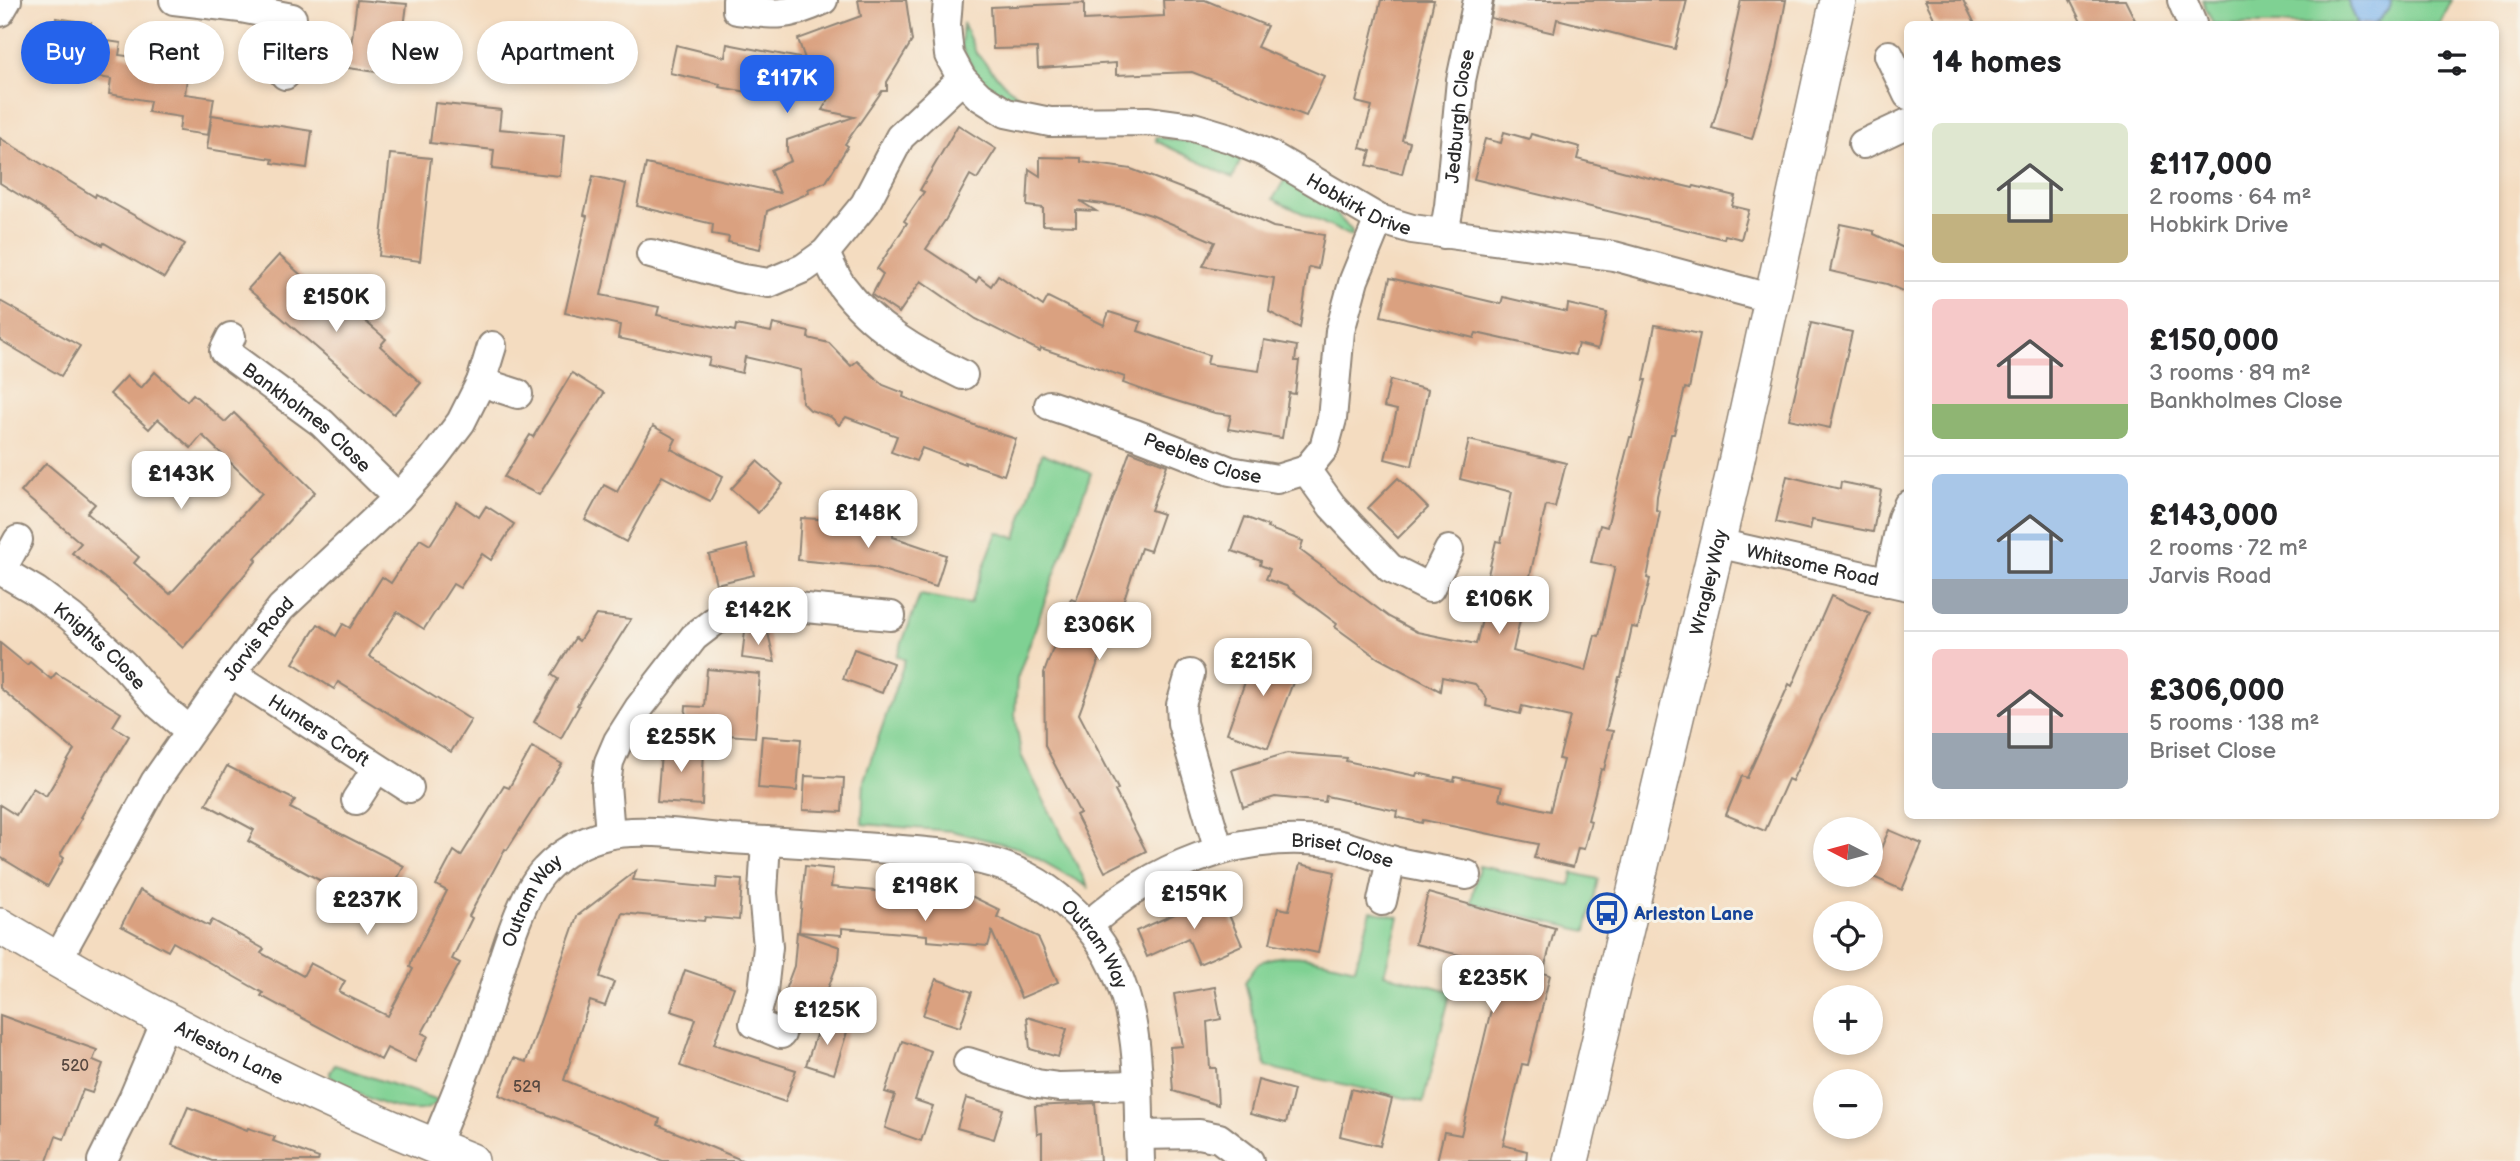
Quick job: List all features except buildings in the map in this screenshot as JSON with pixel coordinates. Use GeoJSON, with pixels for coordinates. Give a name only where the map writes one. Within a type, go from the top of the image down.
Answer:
{"type":"FeatureCollection","features":[{"type":"Feature","properties":{"kind":"street"},"geometry":{"type":"LineString","coordinates":[[0,12],[7,0]]}},
{"type":"Feature","properties":{"kind":"street"},"geometry":{"type":"LineString","coordinates":[[174,0],[241,8],[293,9]]}},
{"type":"Feature","properties":{"kind":"street"},"geometry":{"type":"LineString","coordinates":[[737,0],[737,10],[775,15],[801,11],[823,0]]}},
{"type":"Feature","properties":{"kind":"street","name":"Hobkirk Drive"},"geometry":{"type":"LineString","coordinates":[[948,0],[946,25],[949,55],[962,79],[979,96],[1006,113],[1050,122],[1170,122],[1233,139],[1268,154],[1379,219],[1412,229],[1614,256],[1773,299]]}},
{"type":"Feature","properties":{"kind":"street","name":"Jedburgh Close"},"geometry":{"type":"LineString","coordinates":[[1444,234],[1461,80],[1478,0]]}},
{"type":"Feature","properties":{"kind":"street","name":"Wragley Way"},"geometry":{"type":"LineString","coordinates":[[1571,1161],[1717,543],[1838,0]]}},
{"type":"Feature","properties":{"kind":"street"},"geometry":{"type":"LineString","coordinates":[[2182,0],[2191,21]]}},
{"type":"Feature","properties":{"kind":"street"},"geometry":{"type":"LineString","coordinates":[[1889,55],[1904,87]]}},
{"type":"Feature","properties":{"kind":"street"},"geometry":{"type":"LineString","coordinates":[[651,254],[738,278],[769,283],[804,268],[825,253],[865,204],[900,137],[962,79]]}},
{"type":"Feature","properties":{"kind":"street"},"geometry":{"type":"LineString","coordinates":[[1863,144],[1904,125]]}},
{"type":"Feature","properties":{"kind":"street"},"geometry":{"type":"LineString","coordinates":[[1379,219],[1354,280],[1340,331],[1332,419],[1324,448],[1306,470],[1332,506],[1390,568],[1430,588],[1449,550]]}},
{"type":"Feature","properties":{"kind":"street"},"geometry":{"type":"LineString","coordinates":[[825,253],[841,285],[879,327],[951,361]]}},
{"type":"Feature","properties":{"kind":"street","name":"Bankholmes Close"},"geometry":{"type":"LineString","coordinates":[[232,337],[224,351],[322,423],[398,498]]}},
{"type":"Feature","properties":{"kind":"street","name":"Jarvis Road"},"geometry":{"type":"LineString","coordinates":[[57,960],[155,782],[231,673],[281,608],[398,498],[461,422],[481,382],[492,346]]}},
{"type":"Feature","properties":{"kind":"street"},"geometry":{"type":"LineString","coordinates":[[481,382],[518,394]]}},
{"type":"Feature","properties":{"kind":"street","name":"Peebles Close"},"geometry":{"type":"LineString","coordinates":[[1049,405],[1135,433],[1230,471],[1277,480],[1306,470]]}},
{"type":"Feature","properties":{"kind":"street"},"geometry":{"type":"LineString","coordinates":[[1898,584],[1904,514]]}},
{"type":"Feature","properties":{"kind":"street","name":"Knights Close"},"geometry":{"type":"LineString","coordinates":[[18,540],[1,570],[71,617],[124,665],[158,704],[190,731]]}},
{"type":"Feature","properties":{"kind":"street","name":"Whitsome Road"},"geometry":{"type":"LineString","coordinates":[[1717,543],[1898,584]]}},
{"type":"Feature","properties":{"kind":"street"},"geometry":{"type":"LineString","coordinates":[[610,834],[606,784],[609,762],[618,741],[646,698],[694,637],[716,620],[751,609],[795,607],[891,616]]}},
{"type":"Feature","properties":{"kind":"street","name":"Hunters Croft"},"geometry":{"type":"LineString","coordinates":[[231,673],[409,788]]}},
{"type":"Feature","properties":{"kind":"street"},"geometry":{"type":"LineString","coordinates":[[1190,674],[1181,705],[1182,723],[1219,851]]}},
{"type":"Feature","properties":{"kind":"street"},"geometry":{"type":"LineString","coordinates":[[356,800],[377,768]]}},
{"type":"Feature","properties":{"kind":"street","name":"Outram Way"},"geometry":{"type":"LineString","coordinates":[[434,1147],[480,1032],[533,884],[568,851],[590,839],[610,834],[642,833],[909,851],[981,860],[1006,867],[1044,887],[1088,926],[1109,957],[1124,988],[1132,1016],[1139,1148],[1199,1134],[1219,1138],[1249,1161]]}},
{"type":"Feature","properties":{"kind":"street"},"geometry":{"type":"LineString","coordinates":[[766,841],[763,893],[768,947],[763,991],[754,1023],[781,1034]]}},
{"type":"Feature","properties":{"kind":"street","name":"Briset Close"},"geometry":{"type":"LineString","coordinates":[[1088,926],[1106,909],[1134,890],[1184,862],[1219,851],[1276,842],[1328,842],[1391,860],[1467,875]]}},
{"type":"Feature","properties":{"kind":"street"},"geometry":{"type":"LineString","coordinates":[[1382,901],[1391,860]]}},
{"type":"Feature","properties":{"kind":"street","name":"Arleston Lane"},"geometry":{"type":"LineString","coordinates":[[0,926],[166,1021],[321,1097],[471,1161]]}},
{"type":"Feature","properties":{"kind":"street"},"geometry":{"type":"LineString","coordinates":[[102,1161],[133,1099],[166,1021]]}},
{"type":"Feature","properties":{"kind":"street"},"geometry":{"type":"LineString","coordinates":[[968,1062],[1037,1084],[1059,1087],[1137,1085]]}},
{"type":"Feature","properties":{"kind":"green space"},"geometry":{"type":"Polygon","coordinates":[[[2202,0],[2347,0],[2357,21],[2212,21],[2202,0]]]}},
{"type":"Feature","properties":{"kind":"green space"},"geometry":{"type":"Polygon","coordinates":[[[2391,0],[2452,0],[2442,21],[2378,21],[2388,10],[2391,0]]]}},
{"type":"Feature","properties":{"kind":"green space"},"geometry":{"type":"Polygon","coordinates":[[[963,23],[976,53],[1004,84],[1024,100],[1023,102],[995,91],[976,74],[961,46],[963,23]]]}},
{"type":"Feature","properties":{"kind":"green space"},"geometry":{"type":"Polygon","coordinates":[[[1156,137],[1198,143],[1242,157],[1233,178],[1156,141],[1156,137]]]}},
{"type":"Feature","properties":{"kind":"green space"},"geometry":{"type":"Polygon","coordinates":[[[1285,179],[1325,202],[1352,231],[1352,237],[1273,199],[1285,179]]]}},
{"type":"Feature","properties":{"kind":"green space"},"geometry":{"type":"Polygon","coordinates":[[[1042,453],[1091,473],[1017,679],[1015,714],[1021,755],[1088,887],[1019,848],[952,831],[862,824],[864,780],[905,660],[897,656],[920,595],[970,604],[997,532],[1016,538],[1042,453]]]}},
{"type":"Feature","properties":{"kind":"green space"},"geometry":{"type":"Polygon","coordinates":[[[1479,866],[1570,885],[1573,873],[1598,879],[1586,931],[1471,903],[1479,866]]]}},
{"type":"Feature","properties":{"kind":"green space"},"geometry":{"type":"Polygon","coordinates":[[[1371,911],[1399,917],[1384,974],[1451,991],[1423,1102],[1266,1067],[1245,982],[1253,970],[1268,959],[1293,956],[1355,968],[1371,911]]]}},
{"type":"Feature","properties":{"kind":"green space"},"geometry":{"type":"Polygon","coordinates":[[[335,1065],[441,1101],[426,1109],[389,1106],[350,1089],[330,1076],[335,1065]]]}},
{"type":"Feature","properties":{"kind":"water"},"geometry":{"type":"Polygon","coordinates":[[[2347,0],[2391,0],[2388,10],[2378,21],[2357,21],[2347,0]]]}},
{"type":"Feature","properties":{"kind":"place","name":"Arleston Lane"},"geometry":{"type":"Point","coordinates":[1607,913]}}]}
